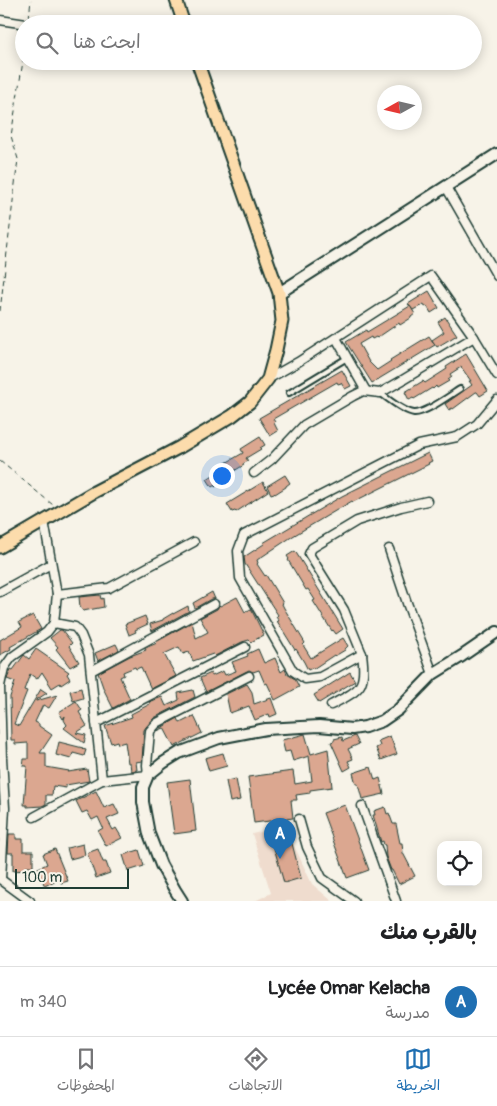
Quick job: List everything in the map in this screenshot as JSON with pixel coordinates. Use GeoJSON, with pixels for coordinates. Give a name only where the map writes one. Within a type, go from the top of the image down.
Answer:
{"type":"FeatureCollection","features":[{"type":"Feature","properties":{"kind":"main road"},"geometry":{"type":"LineString","coordinates":[[176,0],[181,15]]}},
{"type":"Feature","properties":{"kind":"main road"},"geometry":{"type":"LineString","coordinates":[[0,546],[94,492],[180,447],[232,416],[250,402],[268,379],[282,321],[279,293],[200,70]]}},
{"type":"Feature","properties":{"kind":"main road"},"geometry":{"type":"LineString","coordinates":[[279,293],[497,154]]}},
{"type":"Feature","properties":{"kind":"main road"},"geometry":{"type":"LineString","coordinates":[[182,901],[160,865],[149,834],[143,802],[143,787],[148,774],[179,753],[219,738],[266,728],[319,726],[352,729],[365,727],[382,720],[398,710],[433,674],[497,632]]}},
{"type":"Feature","properties":{"kind":"street"},"geometry":{"type":"LineString","coordinates":[[0,20],[15,22]]}},
{"type":"Feature","properties":{"kind":"street"},"geometry":{"type":"LineString","coordinates":[[446,187],[497,276]]}},
{"type":"Feature","properties":{"kind":"street"},"geometry":{"type":"LineString","coordinates":[[268,379],[336,338],[431,276],[474,337],[497,375]]}},
{"type":"Feature","properties":{"kind":"street"},"geometry":{"type":"LineString","coordinates":[[254,473],[272,459],[304,425],[352,396],[366,391],[380,393],[474,337]]}},
{"type":"Feature","properties":{"kind":"street"},"geometry":{"type":"LineString","coordinates":[[336,338],[366,391]]}},
{"type":"Feature","properties":{"kind":"street"},"geometry":{"type":"LineString","coordinates":[[362,654],[320,677],[305,679],[293,671],[240,578],[238,551],[244,536],[419,445],[457,437],[477,424],[497,400]]}},
{"type":"Feature","properties":{"kind":"street"},"geometry":{"type":"LineString","coordinates":[[331,705],[355,692],[363,681],[364,666],[362,654],[344,610],[309,554],[312,548],[357,521],[427,501]]}},
{"type":"Feature","properties":{"kind":"street"},"geometry":{"type":"LineString","coordinates":[[30,901],[0,879],[5,808],[1,758],[0,687],[4,668],[12,657],[47,632],[54,623],[57,594],[44,521]]}},
{"type":"Feature","properties":{"kind":"street"},"geometry":{"type":"LineString","coordinates":[[57,594],[109,588],[194,542]]}},
{"type":"Feature","properties":{"kind":"street"},"geometry":{"type":"LineString","coordinates":[[388,549],[433,674]]}},
{"type":"Feature","properties":{"kind":"street"},"geometry":{"type":"LineString","coordinates":[[0,592],[51,564]]}},
{"type":"Feature","properties":{"kind":"street"},"geometry":{"type":"LineString","coordinates":[[91,671],[214,604]]}},
{"type":"Feature","properties":{"kind":"street"},"geometry":{"type":"LineString","coordinates":[[54,623],[75,627],[81,635],[89,655],[102,780]]}},
{"type":"Feature","properties":{"kind":"street"},"geometry":{"type":"LineString","coordinates":[[96,723],[245,647]]}},
{"type":"Feature","properties":{"kind":"street"},"geometry":{"type":"LineString","coordinates":[[34,817],[102,780],[148,774],[150,731],[157,723],[249,676]]}},
{"type":"Feature","properties":{"kind":"street"},"geometry":{"type":"LineString","coordinates":[[362,806],[396,901]]}},
{"type":"Feature","properties":{"kind":"street"},"geometry":{"type":"LineString","coordinates":[[299,819],[307,847],[322,878],[354,901]]}},
{"type":"Feature","properties":{"kind":"lane"},"geometry":{"type":"LineString","coordinates":[[289,393],[347,358]]}},
{"type":"Feature","properties":{"kind":"lane"},"geometry":{"type":"LineString","coordinates":[[380,393],[400,407],[415,413],[428,409],[460,389]]}},
{"type":"Feature","properties":{"kind":"path"},"geometry":{"type":"LineString","coordinates":[[28,15],[31,0]]}},
{"type":"Feature","properties":{"kind":"path"},"geometry":{"type":"LineString","coordinates":[[0,311],[18,159],[11,136],[22,70]]}},
{"type":"Feature","properties":{"kind":"path"},"geometry":{"type":"LineString","coordinates":[[0,461],[61,512]]}},
{"type":"Feature","properties":{"kind":"shaded area"},"geometry":{"type":"Polygon","coordinates":[[[285,826],[312,884],[332,901],[255,901],[271,893],[252,834],[285,826]]]}},
{"type":"Feature","properties":{"kind":"building"},"geometry":{"type":"Polygon","coordinates":[[[429,291],[439,308],[431,313],[424,304],[413,310],[408,304],[429,291]]]}},
{"type":"Feature","properties":{"kind":"building"},"geometry":{"type":"Polygon","coordinates":[[[410,306],[415,314],[411,318],[400,325],[399,323],[377,338],[372,339],[371,337],[359,344],[369,362],[377,370],[429,336],[435,345],[372,383],[346,342],[366,330],[367,332],[410,306]]]}},
{"type":"Feature","properties":{"kind":"building"},"geometry":{"type":"Polygon","coordinates":[[[445,317],[457,335],[437,347],[432,340],[444,332],[438,322],[445,317]]]}},
{"type":"Feature","properties":{"kind":"building"},"geometry":{"type":"Polygon","coordinates":[[[466,354],[488,391],[480,396],[476,392],[449,410],[445,404],[472,385],[461,367],[450,374],[452,377],[449,381],[409,400],[405,392],[423,381],[425,383],[466,354]]]}},
{"type":"Feature","properties":{"kind":"building"},"geometry":{"type":"Polygon","coordinates":[[[342,370],[351,386],[345,389],[341,383],[338,384],[337,382],[273,419],[278,431],[270,436],[259,418],[342,370]]]}},
{"type":"Feature","properties":{"kind":"building"},"geometry":{"type":"Polygon","coordinates":[[[260,437],[265,445],[246,458],[248,461],[229,474],[230,476],[226,478],[227,480],[212,487],[207,479],[226,467],[224,464],[243,453],[241,449],[260,437]]]}},
{"type":"Feature","properties":{"kind":"building"},"geometry":{"type":"Polygon","coordinates":[[[428,453],[432,461],[429,464],[352,501],[257,560],[257,564],[283,603],[311,658],[343,638],[348,646],[335,656],[308,670],[277,621],[279,621],[276,617],[278,615],[245,564],[244,557],[263,543],[342,496],[428,453]]]}},
{"type":"Feature","properties":{"kind":"building"},"geometry":{"type":"Polygon","coordinates":[[[285,475],[290,483],[275,494],[271,494],[267,486],[285,475]]]}},
{"type":"Feature","properties":{"kind":"building"},"geometry":{"type":"Polygon","coordinates":[[[263,482],[268,491],[236,512],[232,512],[227,504],[263,482]]]}},
{"type":"Feature","properties":{"kind":"building"},"geometry":{"type":"Polygon","coordinates":[[[295,551],[343,629],[336,634],[332,631],[313,601],[315,600],[308,589],[306,590],[288,560],[287,556],[295,551]]]}},
{"type":"Feature","properties":{"kind":"building"},"geometry":{"type":"Polygon","coordinates":[[[212,592],[215,599],[211,599],[195,608],[193,603],[212,592]]]}},
{"type":"Feature","properties":{"kind":"building"},"geometry":{"type":"Polygon","coordinates":[[[100,595],[101,599],[103,598],[104,607],[83,611],[80,607],[79,597],[100,595]]]}},
{"type":"Feature","properties":{"kind":"building"},"geometry":{"type":"Polygon","coordinates":[[[237,597],[245,612],[251,609],[264,635],[251,642],[249,640],[242,642],[215,656],[213,654],[193,661],[189,652],[183,654],[179,647],[164,654],[176,676],[151,689],[141,667],[136,669],[135,667],[123,672],[124,675],[120,677],[130,699],[113,708],[98,673],[130,656],[146,650],[145,648],[192,622],[196,638],[208,632],[200,618],[217,609],[219,605],[237,597]]]}},
{"type":"Feature","properties":{"kind":"building"},"geometry":{"type":"Polygon","coordinates":[[[188,606],[189,611],[152,631],[150,624],[163,620],[188,606]]]}},
{"type":"Feature","properties":{"kind":"building"},"geometry":{"type":"Polygon","coordinates":[[[33,615],[41,629],[0,655],[0,640],[22,627],[19,622],[33,615]]]}},
{"type":"Feature","properties":{"kind":"building"},"geometry":{"type":"Polygon","coordinates":[[[145,616],[148,624],[129,635],[125,624],[145,616]]]}},
{"type":"Feature","properties":{"kind":"building"},"geometry":{"type":"Polygon","coordinates":[[[60,630],[72,643],[69,646],[79,662],[70,667],[50,638],[60,630]]]}},
{"type":"Feature","properties":{"kind":"building"},"geometry":{"type":"Polygon","coordinates":[[[116,644],[119,650],[98,661],[95,653],[116,644]]]}},
{"type":"Feature","properties":{"kind":"building"},"geometry":{"type":"Polygon","coordinates":[[[36,649],[69,672],[67,674],[70,679],[52,688],[42,672],[37,679],[30,674],[24,690],[27,691],[14,724],[19,726],[41,689],[47,693],[36,701],[57,695],[49,708],[43,705],[35,722],[52,735],[40,753],[46,753],[46,767],[68,772],[87,769],[89,781],[66,785],[66,788],[53,786],[52,795],[46,795],[46,804],[27,807],[27,805],[24,805],[27,766],[23,766],[24,759],[28,759],[28,743],[15,744],[15,740],[11,740],[10,697],[15,682],[7,679],[11,669],[13,670],[24,655],[29,659],[36,649]]]}},
{"type":"Feature","properties":{"kind":"building"},"geometry":{"type":"Polygon","coordinates":[[[258,649],[264,663],[275,658],[281,672],[285,669],[287,674],[295,679],[299,687],[275,700],[259,670],[253,672],[249,670],[206,692],[200,678],[211,673],[212,676],[223,671],[225,675],[236,671],[232,662],[248,656],[247,654],[258,649]]]}},
{"type":"Feature","properties":{"kind":"building"},"geometry":{"type":"Polygon","coordinates":[[[350,672],[355,681],[319,703],[314,695],[350,672]]]}},
{"type":"Feature","properties":{"kind":"building"},"geometry":{"type":"Polygon","coordinates":[[[247,684],[252,692],[254,704],[271,698],[277,714],[270,717],[269,714],[255,720],[249,706],[230,713],[226,694],[247,684]]]}},
{"type":"Feature","properties":{"kind":"building"},"geometry":{"type":"Polygon","coordinates":[[[81,688],[83,698],[73,701],[70,691],[81,688]]]}},
{"type":"Feature","properties":{"kind":"building"},"geometry":{"type":"Polygon","coordinates":[[[193,690],[195,697],[154,718],[146,727],[144,730],[142,761],[136,762],[137,770],[131,771],[125,742],[118,744],[117,741],[111,743],[105,726],[132,717],[131,714],[150,704],[149,702],[162,697],[166,706],[179,700],[178,693],[193,690]]]}},
{"type":"Feature","properties":{"kind":"building"},"geometry":{"type":"Polygon","coordinates":[[[76,701],[82,710],[79,712],[87,726],[76,733],[86,735],[84,743],[64,728],[67,725],[64,720],[65,716],[63,719],[59,712],[76,701]]]}},
{"type":"Feature","properties":{"kind":"building"},"geometry":{"type":"Polygon","coordinates":[[[194,716],[202,733],[174,747],[164,728],[157,731],[178,718],[180,723],[194,716]]]}},
{"type":"Feature","properties":{"kind":"building"},"geometry":{"type":"Polygon","coordinates":[[[305,734],[311,754],[328,749],[332,787],[310,790],[310,793],[296,795],[297,800],[291,800],[293,818],[254,823],[248,777],[293,771],[295,784],[312,781],[309,756],[293,761],[290,751],[285,752],[282,740],[305,734]]]}},
{"type":"Feature","properties":{"kind":"building"},"geometry":{"type":"Polygon","coordinates":[[[355,736],[359,744],[348,749],[353,759],[348,761],[351,767],[344,771],[331,742],[342,737],[343,741],[355,736]]]}},
{"type":"Feature","properties":{"kind":"building"},"geometry":{"type":"Polygon","coordinates":[[[390,736],[397,754],[381,760],[376,748],[380,746],[378,741],[390,736]]]}},
{"type":"Feature","properties":{"kind":"building"},"geometry":{"type":"Polygon","coordinates":[[[59,742],[83,748],[86,750],[84,756],[73,753],[71,759],[56,755],[59,742]]]}},
{"type":"Feature","properties":{"kind":"building"},"geometry":{"type":"Polygon","coordinates":[[[223,753],[227,766],[209,771],[205,758],[223,753]]]}},
{"type":"Feature","properties":{"kind":"building"},"geometry":{"type":"Polygon","coordinates":[[[371,767],[375,780],[380,778],[384,794],[362,799],[353,773],[371,767]]]}},
{"type":"Feature","properties":{"kind":"building"},"geometry":{"type":"Polygon","coordinates":[[[190,779],[196,831],[174,834],[167,782],[190,779]]]}},
{"type":"Feature","properties":{"kind":"building"},"geometry":{"type":"Polygon","coordinates":[[[236,779],[240,800],[230,802],[226,781],[236,779]]]}},
{"type":"Feature","properties":{"kind":"building"},"geometry":{"type":"Polygon","coordinates":[[[96,791],[104,808],[114,804],[119,814],[107,819],[113,830],[116,828],[122,838],[106,846],[98,831],[103,828],[98,817],[92,820],[87,811],[82,813],[76,801],[96,791]]]}},
{"type":"Feature","properties":{"kind":"building"},"geometry":{"type":"Polygon","coordinates":[[[345,805],[369,870],[347,878],[323,813],[345,805]]]}},
{"type":"Feature","properties":{"kind":"building"},"geometry":{"type":"Polygon","coordinates":[[[385,807],[393,824],[396,824],[403,853],[415,876],[399,884],[386,857],[385,845],[383,841],[381,842],[373,815],[375,815],[374,811],[385,807]]]}},
{"type":"Feature","properties":{"kind":"building"},"geometry":{"type":"Polygon","coordinates":[[[289,832],[301,878],[284,883],[271,837],[289,832]]]}},
{"type":"Feature","properties":{"kind":"building"},"geometry":{"type":"Polygon","coordinates":[[[9,834],[16,834],[16,839],[23,839],[23,851],[33,851],[33,867],[26,867],[26,870],[13,871],[13,853],[8,853],[9,834]]]}},
{"type":"Feature","properties":{"kind":"building"},"geometry":{"type":"Polygon","coordinates":[[[83,844],[85,855],[70,859],[67,848],[83,844]]]}},
{"type":"Feature","properties":{"kind":"building"},"geometry":{"type":"Polygon","coordinates":[[[55,849],[68,881],[61,883],[60,878],[45,886],[36,869],[47,864],[43,854],[55,849]]]}},
{"type":"Feature","properties":{"kind":"building"},"geometry":{"type":"Polygon","coordinates":[[[98,849],[110,873],[96,878],[87,853],[98,849]]]}},
{"type":"Feature","properties":{"kind":"building"},"geometry":{"type":"Polygon","coordinates":[[[139,850],[144,866],[128,871],[123,855],[139,850]]]}},
{"type":"Feature","properties":{"kind":"place","name":"Lycée Omar Kelacha"},"geometry":{"type":"Point","coordinates":[280,859]}}]}
